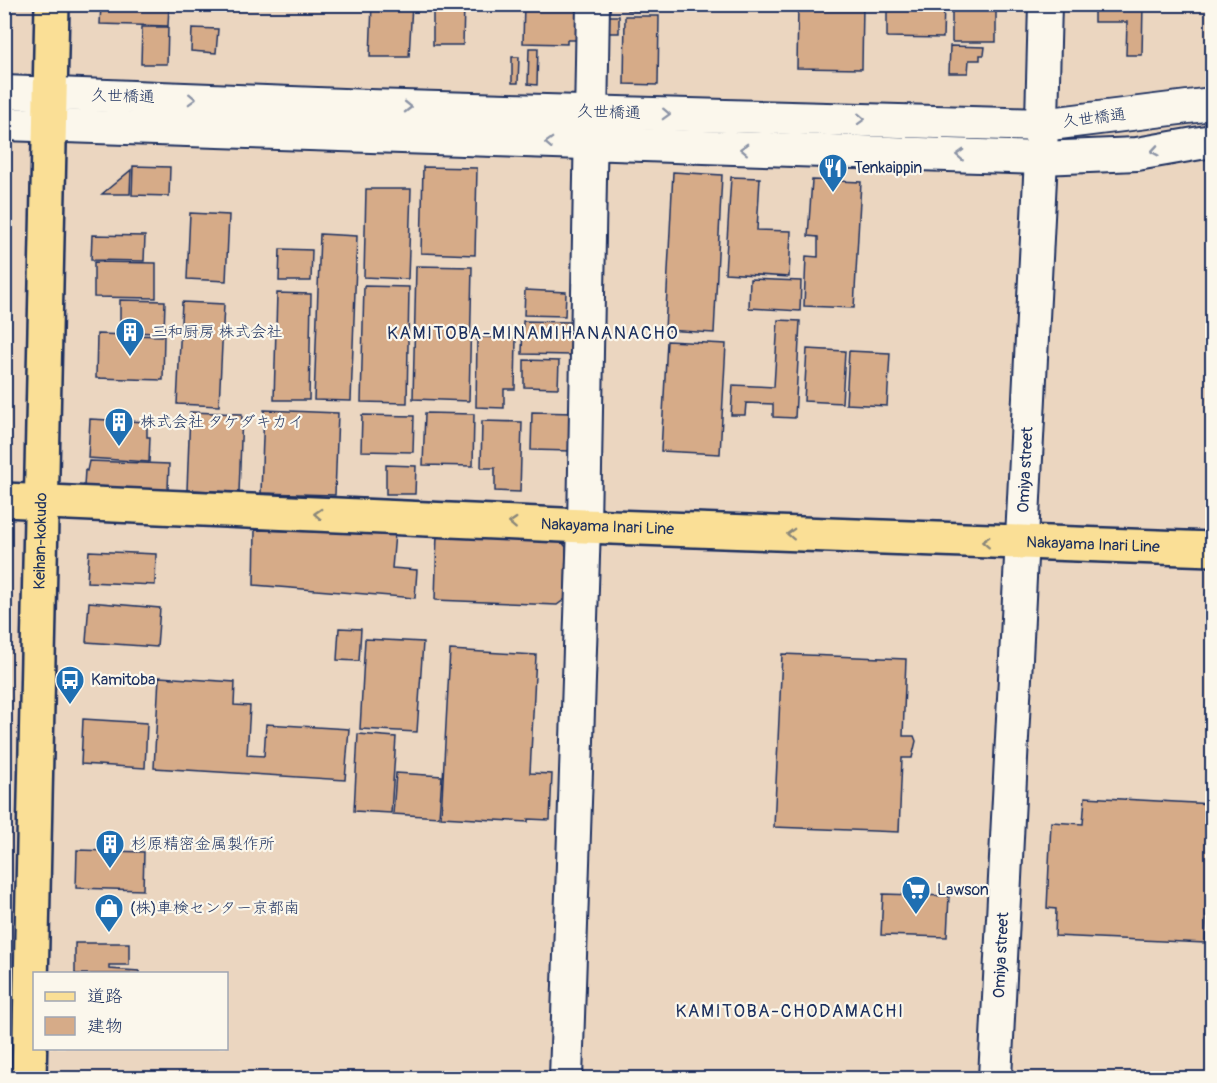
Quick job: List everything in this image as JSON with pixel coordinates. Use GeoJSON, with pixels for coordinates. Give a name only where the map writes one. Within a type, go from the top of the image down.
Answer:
{"type":"FeatureCollection","features":[{"type":"Feature","properties":{"kind":"main road","name":"Keihan-kokudo"},"geometry":{"type":"LineString","coordinates":[[29,1078],[52,4]]}},
{"type":"Feature","properties":{"kind":"main road","name":"Nakayama Inari Line"},"geometry":{"type":"LineString","coordinates":[[4,500],[584,526],[1212,549]]}},
{"type":"Feature","properties":{"kind":"street"},"geometry":{"type":"LineString","coordinates":[[566,1078],[584,526],[593,4]]}},
{"type":"Feature","properties":{"kind":"street","name":"Omiya street"},"geometry":{"type":"LineString","coordinates":[[995,1078],[1041,158],[1045,4]]}},
{"type":"Feature","properties":{"kind":"street","name":"久世橋通"},"geometry":{"type":"LineString","coordinates":[[4,92],[50,109],[369,121],[590,144],[1041,158],[1137,154],[1212,141]]}},
{"type":"Feature","properties":{"kind":"street","name":"久世橋通"},"geometry":{"type":"LineString","coordinates":[[369,121],[592,112],[1042,125],[1212,104]]}},
{"type":"Feature","properties":{"kind":"street","name":"久世橋通"},"geometry":{"type":"LineString","coordinates":[[4,124],[50,109]]}},
{"type":"Feature","properties":{"kind":"street"},"geometry":{"type":"LineString","coordinates":[[792,150],[793,117]]}},
{"type":"Feature","properties":{"kind":"shaded area"},"geometry":{"type":"Polygon","coordinates":[[[5,5],[1212,5],[1212,1078],[5,1078],[5,5]]]}},
{"type":"Feature","properties":{"kind":"building"},"geometry":{"type":"Polygon","coordinates":[[[101,4],[169,5],[168,26],[100,24],[101,4]]]}},
{"type":"Feature","properties":{"kind":"building"},"geometry":{"type":"Polygon","coordinates":[[[372,4],[412,4],[409,57],[370,57],[372,4]]]}},
{"type":"Feature","properties":{"kind":"building"},"geometry":{"type":"Polygon","coordinates":[[[433,4],[464,4],[463,45],[433,45],[433,4]]]}},
{"type":"Feature","properties":{"kind":"building"},"geometry":{"type":"Polygon","coordinates":[[[524,4],[567,4],[567,8],[577,8],[577,40],[567,40],[567,44],[523,43],[524,4]]]}},
{"type":"Feature","properties":{"kind":"building"},"geometry":{"type":"Polygon","coordinates":[[[627,4],[654,4],[654,11],[627,10],[627,4]]]}},
{"type":"Feature","properties":{"kind":"building"},"geometry":{"type":"Polygon","coordinates":[[[798,4],[863,4],[862,69],[797,68],[798,4]]]}},
{"type":"Feature","properties":{"kind":"building"},"geometry":{"type":"Polygon","coordinates":[[[887,4],[944,4],[943,38],[887,37],[887,4]]]}},
{"type":"Feature","properties":{"kind":"building"},"geometry":{"type":"Polygon","coordinates":[[[952,4],[996,4],[996,42],[952,42],[952,4]]]}},
{"type":"Feature","properties":{"kind":"building"},"geometry":{"type":"Polygon","coordinates":[[[1094,4],[1143,4],[1142,55],[1126,55],[1127,22],[1094,22],[1094,4]]]}},
{"type":"Feature","properties":{"kind":"building"},"geometry":{"type":"Polygon","coordinates":[[[608,16],[619,16],[619,33],[608,33],[608,16]]]}},
{"type":"Feature","properties":{"kind":"building"},"geometry":{"type":"Polygon","coordinates":[[[625,16],[659,16],[658,85],[624,84],[625,16]]]}},
{"type":"Feature","properties":{"kind":"building"},"geometry":{"type":"Polygon","coordinates":[[[142,27],[168,27],[167,64],[141,64],[142,27]]]}},
{"type":"Feature","properties":{"kind":"building"},"geometry":{"type":"Polygon","coordinates":[[[192,28],[218,29],[216,53],[191,51],[192,28]]]}},
{"type":"Feature","properties":{"kind":"building"},"geometry":{"type":"Polygon","coordinates":[[[950,46],[985,47],[984,55],[980,55],[980,60],[969,60],[968,73],[949,73],[950,46]]]}},
{"type":"Feature","properties":{"kind":"building"},"geometry":{"type":"Polygon","coordinates":[[[529,48],[538,48],[537,85],[528,84],[529,48]]]}},
{"type":"Feature","properties":{"kind":"building"},"geometry":{"type":"Polygon","coordinates":[[[512,57],[519,57],[518,83],[512,83],[512,57]]]}},
{"type":"Feature","properties":{"kind":"building"},"geometry":{"type":"Polygon","coordinates":[[[133,166],[170,167],[169,196],[132,195],[133,166]]]}},
{"type":"Feature","properties":{"kind":"building"},"geometry":{"type":"Polygon","coordinates":[[[423,167],[477,168],[475,255],[421,253],[423,167]]]}},
{"type":"Feature","properties":{"kind":"building"},"geometry":{"type":"Polygon","coordinates":[[[131,170],[130,194],[102,194],[131,170]]]}},
{"type":"Feature","properties":{"kind":"building"},"geometry":{"type":"Polygon","coordinates":[[[673,172],[722,175],[714,333],[665,330],[673,172]]]}},
{"type":"Feature","properties":{"kind":"building"},"geometry":{"type":"Polygon","coordinates":[[[731,177],[760,178],[757,230],[791,231],[789,277],[725,273],[731,177]]]}},
{"type":"Feature","properties":{"kind":"building"},"geometry":{"type":"Polygon","coordinates":[[[812,180],[861,182],[854,308],[804,306],[806,256],[818,257],[818,237],[808,236],[812,180]]]}},
{"type":"Feature","properties":{"kind":"building"},"geometry":{"type":"Polygon","coordinates":[[[366,189],[411,189],[408,279],[364,277],[366,189]]]}},
{"type":"Feature","properties":{"kind":"building"},"geometry":{"type":"Polygon","coordinates":[[[190,213],[229,215],[226,281],[187,279],[190,213]]]}},
{"type":"Feature","properties":{"kind":"building"},"geometry":{"type":"Polygon","coordinates":[[[320,234],[357,236],[351,401],[314,400],[320,234]]]}},
{"type":"Feature","properties":{"kind":"building"},"geometry":{"type":"Polygon","coordinates":[[[92,235],[145,236],[144,261],[91,260],[92,235]]]}},
{"type":"Feature","properties":{"kind":"building"},"geometry":{"type":"Polygon","coordinates":[[[280,249],[312,250],[311,281],[279,281],[280,249]]]}},
{"type":"Feature","properties":{"kind":"building"},"geometry":{"type":"Polygon","coordinates":[[[94,262],[156,263],[156,298],[94,297],[94,262]]]}},
{"type":"Feature","properties":{"kind":"building"},"geometry":{"type":"Polygon","coordinates":[[[416,266],[472,267],[469,401],[413,399],[416,266]]]}},
{"type":"Feature","properties":{"kind":"building"},"geometry":{"type":"Polygon","coordinates":[[[750,279],[801,281],[800,311],[749,308],[750,279]]]}},
{"type":"Feature","properties":{"kind":"building"},"geometry":{"type":"Polygon","coordinates":[[[364,286],[409,287],[407,403],[361,402],[364,286]]]}},
{"type":"Feature","properties":{"kind":"building"},"geometry":{"type":"Polygon","coordinates":[[[525,290],[566,292],[565,316],[524,315],[525,290]]]}},
{"type":"Feature","properties":{"kind":"building"},"geometry":{"type":"Polygon","coordinates":[[[277,293],[311,294],[309,400],[274,400],[277,293]]]}},
{"type":"Feature","properties":{"kind":"building"},"geometry":{"type":"Polygon","coordinates":[[[120,300],[165,301],[164,333],[120,332],[120,300]]]}},
{"type":"Feature","properties":{"kind":"building"},"geometry":{"type":"Polygon","coordinates":[[[182,302],[224,304],[219,406],[177,404],[182,302]]]}},
{"type":"Feature","properties":{"kind":"building"},"geometry":{"type":"Polygon","coordinates":[[[778,320],[800,321],[795,418],[773,417],[773,404],[746,403],[745,415],[731,415],[733,385],[774,387],[778,320]]]}},
{"type":"Feature","properties":{"kind":"building"},"geometry":{"type":"Polygon","coordinates":[[[523,321],[572,322],[571,355],[522,354],[523,321]]]}},
{"type":"Feature","properties":{"kind":"building","name":"三和厨房 株式会社"},"geometry":{"type":"Polygon","coordinates":[[[97,334],[164,336],[163,380],[96,378],[97,334]]]}},
{"type":"Feature","properties":{"kind":"building"},"geometry":{"type":"Polygon","coordinates":[[[477,337],[516,338],[515,389],[504,389],[504,408],[476,407],[477,337]]]}},
{"type":"Feature","properties":{"kind":"building"},"geometry":{"type":"Polygon","coordinates":[[[667,341],[726,344],[720,454],[661,451],[667,341]]]}},
{"type":"Feature","properties":{"kind":"building"},"geometry":{"type":"Polygon","coordinates":[[[807,349],[845,351],[842,403],[804,401],[807,349]]]}},
{"type":"Feature","properties":{"kind":"building"},"geometry":{"type":"Polygon","coordinates":[[[849,351],[890,353],[887,406],[846,404],[849,351]]]}},
{"type":"Feature","properties":{"kind":"building"},"geometry":{"type":"Polygon","coordinates":[[[524,360],[559,361],[558,388],[524,387],[524,360]]]}},
{"type":"Feature","properties":{"kind":"building"},"geometry":{"type":"Polygon","coordinates":[[[264,410],[338,413],[335,495],[261,493],[264,410]]]}},
{"type":"Feature","properties":{"kind":"building"},"geometry":{"type":"Polygon","coordinates":[[[190,412],[242,414],[239,492],[187,490],[190,412]]]}},
{"type":"Feature","properties":{"kind":"building"},"geometry":{"type":"Polygon","coordinates":[[[532,412],[573,413],[572,451],[531,450],[532,412]]]}},
{"type":"Feature","properties":{"kind":"building"},"geometry":{"type":"Polygon","coordinates":[[[425,413],[474,414],[473,466],[423,465],[425,413]]]}},
{"type":"Feature","properties":{"kind":"building"},"geometry":{"type":"Polygon","coordinates":[[[362,415],[414,416],[413,452],[361,451],[362,415]]]}},
{"type":"Feature","properties":{"kind":"building","name":"株式会社 タケダキカイ"},"geometry":{"type":"Polygon","coordinates":[[[90,419],[147,422],[147,437],[150,437],[149,462],[88,458],[90,419]]]}},
{"type":"Feature","properties":{"kind":"building"},"geometry":{"type":"Polygon","coordinates":[[[482,421],[522,422],[520,492],[495,491],[495,468],[481,468],[482,421]]]}},
{"type":"Feature","properties":{"kind":"building"},"geometry":{"type":"Polygon","coordinates":[[[89,461],[169,464],[168,489],[166,492],[104,490],[101,487],[84,486],[85,470],[87,471],[89,461]]]}},
{"type":"Feature","properties":{"kind":"building"},"geometry":{"type":"Polygon","coordinates":[[[386,465],[416,466],[415,494],[386,494],[386,465]]]}},
{"type":"Feature","properties":{"kind":"building"},"geometry":{"type":"Polygon","coordinates":[[[255,530],[395,534],[392,568],[417,570],[415,598],[254,585],[255,530]]]}},
{"type":"Feature","properties":{"kind":"building"},"geometry":{"type":"Polygon","coordinates":[[[437,533],[559,538],[566,547],[565,599],[557,605],[435,600],[437,533]]]}},
{"type":"Feature","properties":{"kind":"building"},"geometry":{"type":"Polygon","coordinates":[[[89,551],[156,554],[155,585],[87,582],[89,551]]]}},
{"type":"Feature","properties":{"kind":"building"},"geometry":{"type":"Polygon","coordinates":[[[89,602],[160,608],[157,647],[86,642],[89,602]]]}},
{"type":"Feature","properties":{"kind":"building"},"geometry":{"type":"Polygon","coordinates":[[[339,628],[361,629],[359,661],[337,660],[339,628]]]}},
{"type":"Feature","properties":{"kind":"building"},"geometry":{"type":"Polygon","coordinates":[[[365,639],[423,642],[417,732],[360,729],[365,639]]]}},
{"type":"Feature","properties":{"kind":"building"},"geometry":{"type":"Polygon","coordinates":[[[450,650],[536,655],[530,773],[552,774],[550,820],[528,819],[528,822],[441,817],[450,650]]]}},
{"type":"Feature","properties":{"kind":"building"},"geometry":{"type":"Polygon","coordinates":[[[782,654],[906,659],[903,736],[914,736],[916,741],[912,758],[902,758],[899,832],[774,827],[782,654]]]}},
{"type":"Feature","properties":{"kind":"building"},"geometry":{"type":"Polygon","coordinates":[[[159,677],[235,682],[234,705],[250,706],[247,755],[264,756],[266,724],[349,729],[345,780],[154,768],[159,677]]]}},
{"type":"Feature","properties":{"kind":"building"},"geometry":{"type":"Polygon","coordinates":[[[83,719],[147,723],[145,768],[81,764],[83,719]]]}},
{"type":"Feature","properties":{"kind":"building"},"geometry":{"type":"Polygon","coordinates":[[[358,734],[396,737],[391,813],[354,811],[358,734]]]}},
{"type":"Feature","properties":{"kind":"building"},"geometry":{"type":"Polygon","coordinates":[[[396,773],[442,776],[439,817],[393,814],[396,773]]]}},
{"type":"Feature","properties":{"kind":"building"},"geometry":{"type":"Polygon","coordinates":[[[1085,797],[1212,804],[1205,943],[1055,936],[1056,909],[1047,908],[1051,822],[1083,824],[1085,797]]]}},
{"type":"Feature","properties":{"kind":"building","name":"杉原精密金属製作所"},"geometry":{"type":"Polygon","coordinates":[[[77,850],[144,852],[143,890],[76,888],[77,850]]]}},
{"type":"Feature","properties":{"kind":"building"},"geometry":{"type":"Polygon","coordinates":[[[883,894],[949,896],[947,937],[881,935],[883,894]]]}},
{"type":"Feature","properties":{"kind":"building"},"geometry":{"type":"Polygon","coordinates":[[[75,943],[129,943],[129,965],[109,965],[109,969],[139,971],[139,972],[75,972],[75,943]]]}},
{"type":"Feature","properties":{"kind":"place","name":"Tenkaippin"},"geometry":{"type":"Point","coordinates":[833,194]}},
{"type":"Feature","properties":{"kind":"place","name":"三和厨房 株式会社"},"geometry":{"type":"Point","coordinates":[130,358]}},
{"type":"Feature","properties":{"kind":"place","name":"株式会社 タケダキカイ"},"geometry":{"type":"Point","coordinates":[119,448]}},
{"type":"Feature","properties":{"kind":"place","name":"Kamitoba"},"geometry":{"type":"Point","coordinates":[70,706]}},
{"type":"Feature","properties":{"kind":"place","name":"杉原精密金属製作所"},"geometry":{"type":"Point","coordinates":[110,870]}},
{"type":"Feature","properties":{"kind":"place","name":"Lawson"},"geometry":{"type":"Point","coordinates":[916,916]}},
{"type":"Feature","properties":{"kind":"place","name":"(株)車検センター京都南"},"geometry":{"type":"Point","coordinates":[109,934]}},
{"type":"Feature","properties":{"kind":"district","name":"KAMITOBA-MINAMIHANANACHO"},"geometry":{"type":"Point","coordinates":[533,333]}},
{"type":"Feature","properties":{"kind":"district","name":"KAMITOBA-CHODAMACHI"},"geometry":{"type":"Point","coordinates":[790,1011]}}]}
